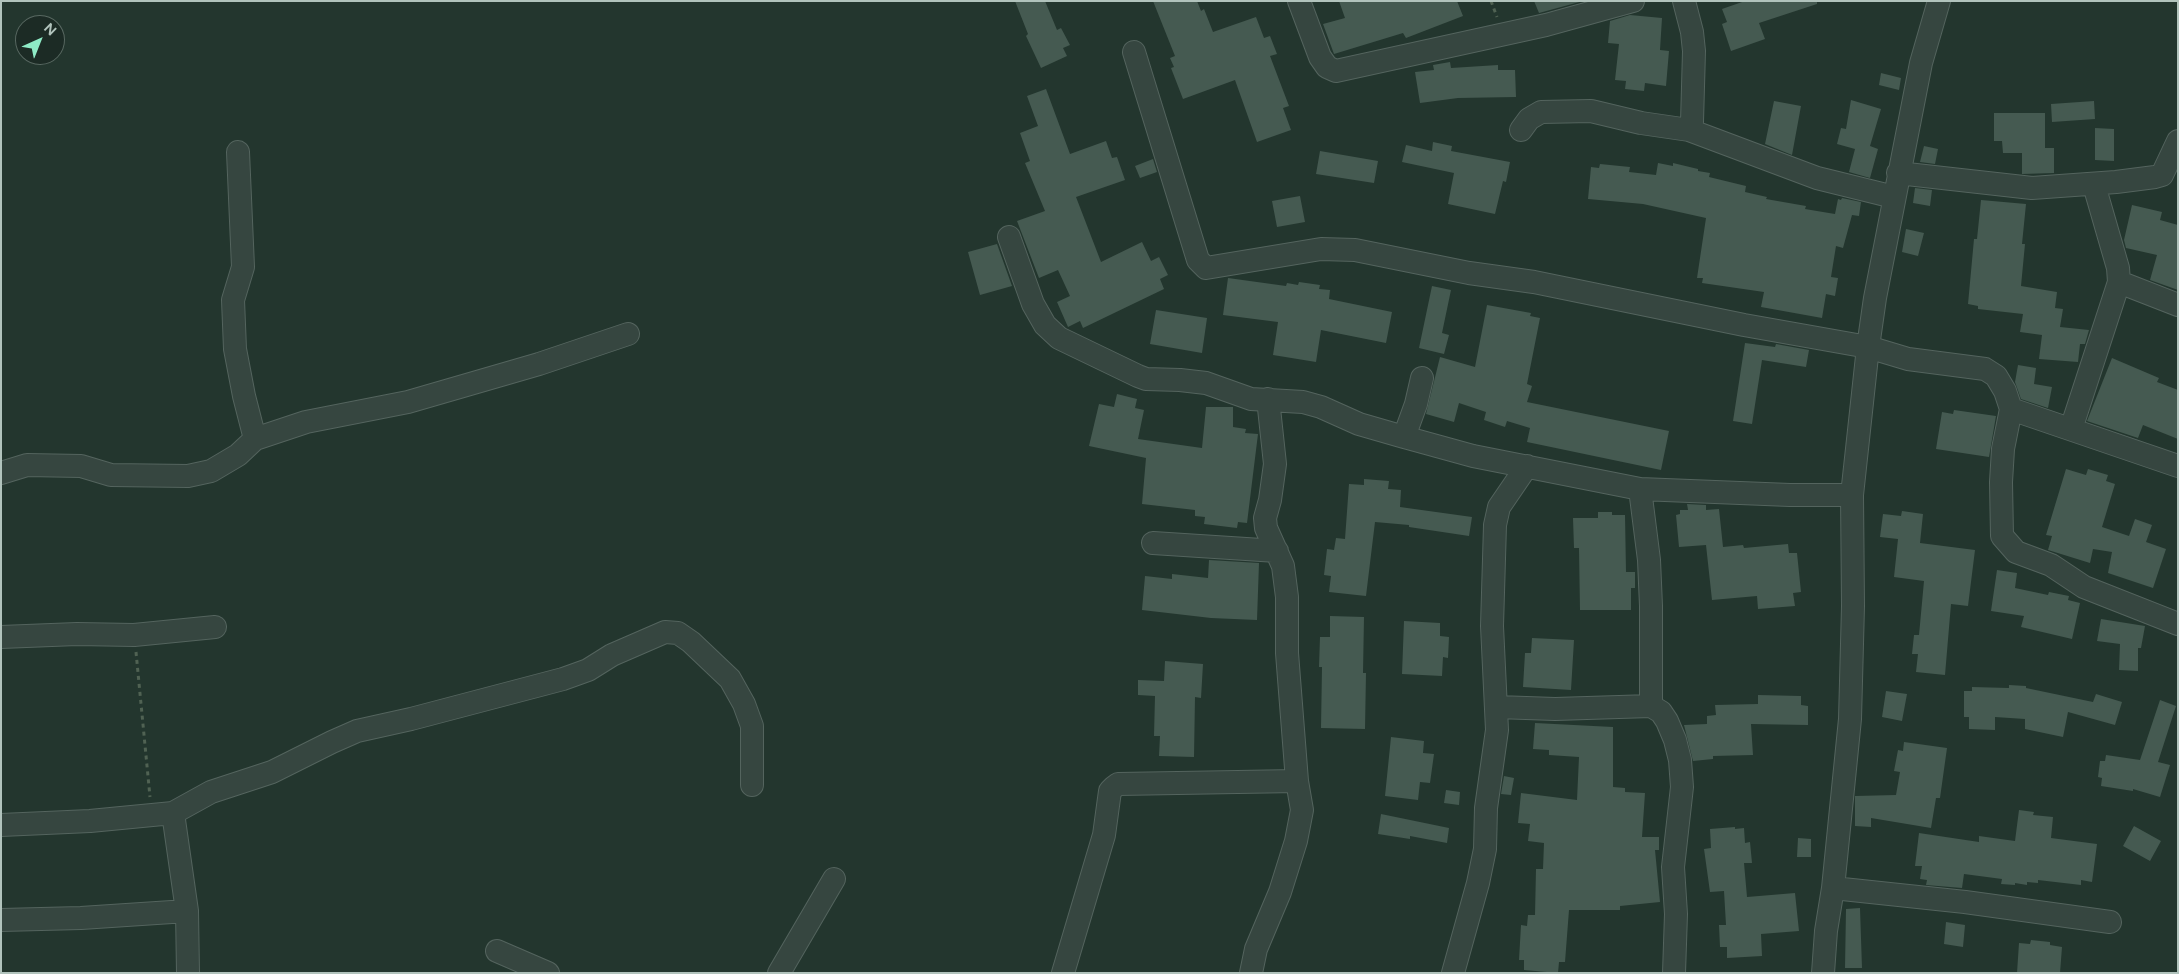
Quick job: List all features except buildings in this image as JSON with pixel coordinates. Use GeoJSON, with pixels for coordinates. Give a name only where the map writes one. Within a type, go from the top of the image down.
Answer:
{"type":"FeatureCollection","features":[{"type":"Feature","properties":{"kind":"street"},"geometry":{"type":"LineString","coordinates":[[1299,1],[1320,57],[1328,67],[1336,71],[1546,25],[1633,1]]}},
{"type":"Feature","properties":{"kind":"street"},"geometry":{"type":"LineString","coordinates":[[1684,1],[1692,32],[1694,51],[1692,122],[1689,130]]}},
{"type":"Feature","properties":{"kind":"street"},"geometry":{"type":"LineString","coordinates":[[1823,973],[1850,719],[1853,606],[1852,495],[1868,347],[1898,173],[1921,63],[1939,1]]}},
{"type":"Feature","properties":{"kind":"street"},"geometry":{"type":"LineString","coordinates":[[1134,52],[1198,260],[1206,268],[1286,253],[1321,249],[1355,250],[1469,273],[1534,282],[1736,324],[1868,347],[1908,359],[1985,369],[1996,376],[2005,391],[2011,409],[2004,449],[2001,482],[2002,536],[2016,552],[2051,565],[2084,587],[2178,624]]}},
{"type":"Feature","properties":{"kind":"street"},"geometry":{"type":"LineString","coordinates":[[1521,130],[1529,119],[1541,112],[1592,111],[1641,123],[1689,130],[1817,178],[1894,197]]}},
{"type":"Feature","properties":{"kind":"street"},"geometry":{"type":"LineString","coordinates":[[1898,173],[2032,188],[2094,185],[2162,175],[2178,141]]}},
{"type":"Feature","properties":{"kind":"street"},"geometry":{"type":"LineString","coordinates":[[238,152],[243,267],[233,300],[235,339],[244,396],[256,439]]}},
{"type":"Feature","properties":{"kind":"street"},"geometry":{"type":"LineString","coordinates":[[2071,429],[2118,282],[2118,268],[2094,185]]}},
{"type":"Feature","properties":{"kind":"street"},"geometry":{"type":"LineString","coordinates":[[1009,237],[1033,304],[1046,325],[1058,338],[1122,370],[1146,379],[1206,383],[1251,399],[1312,404],[1359,424],[1473,456],[1640,489],[1790,495],[1852,495]]}},
{"type":"Feature","properties":{"kind":"street"},"geometry":{"type":"LineString","coordinates":[[2118,282],[2178,304]]}},
{"type":"Feature","properties":{"kind":"street"},"geometry":{"type":"LineString","coordinates":[[1,473],[27,465],[81,466],[111,475],[188,476],[211,471],[238,455],[256,439],[306,422],[417,399],[540,364],[628,334]]}},
{"type":"Feature","properties":{"kind":"street"},"geometry":{"type":"LineString","coordinates":[[1404,437],[1416,404],[1422,378]]}},
{"type":"Feature","properties":{"kind":"street"},"geometry":{"type":"LineString","coordinates":[[1251,973],[1256,948],[1280,892],[1296,841],[1302,810],[1297,781],[1287,653],[1287,597],[1284,566],[1266,528],[1265,518],[1270,500],[1275,464],[1268,399]]}},
{"type":"Feature","properties":{"kind":"street"},"geometry":{"type":"LineString","coordinates":[[2011,409],[2178,466]]}},
{"type":"Feature","properties":{"kind":"street"},"geometry":{"type":"LineString","coordinates":[[1453,973],[1478,883],[1485,849],[1486,808],[1497,730],[1492,626],[1495,525],[1499,506],[1527,466]]}},
{"type":"Feature","properties":{"kind":"street"},"geometry":{"type":"LineString","coordinates":[[1640,489],[1646,535],[1650,596],[1651,706]]}},
{"type":"Feature","properties":{"kind":"street"},"geometry":{"type":"LineString","coordinates":[[1153,543],[1277,551]]}},
{"type":"Feature","properties":{"kind":"street"},"geometry":{"type":"LineString","coordinates":[[1,637],[134,634],[215,627]]}},
{"type":"Feature","properties":{"kind":"street"},"geometry":{"type":"LineString","coordinates":[[1,825],[162,814],[211,792],[272,772],[357,731],[563,679],[588,670],[612,655],[665,632],[678,633],[691,642],[730,679],[744,704],[752,726],[752,785]]}},
{"type":"Feature","properties":{"kind":"street"},"geometry":{"type":"LineString","coordinates":[[1497,707],[1556,709],[1651,706],[1661,712],[1667,721],[1675,740],[1682,787],[1673,867],[1676,914],[1674,973]]}},
{"type":"Feature","properties":{"kind":"street"},"geometry":{"type":"LineString","coordinates":[[1063,973],[1104,835],[1110,791],[1114,787],[1118,784],[1297,781]]}},
{"type":"Feature","properties":{"kind":"street"},"geometry":{"type":"LineString","coordinates":[[162,814],[187,911],[188,973]]}},
{"type":"Feature","properties":{"kind":"street"},"geometry":{"type":"LineString","coordinates":[[779,973],[834,880]]}},
{"type":"Feature","properties":{"kind":"street"},"geometry":{"type":"LineString","coordinates":[[1833,888],[1965,902],[2110,922]]}},
{"type":"Feature","properties":{"kind":"street"},"geometry":{"type":"LineString","coordinates":[[1,920],[81,918],[187,911]]}},
{"type":"Feature","properties":{"kind":"street"},"geometry":{"type":"LineString","coordinates":[[497,952],[548,973]]}},
{"type":"Feature","properties":{"kind":"path"},"geometry":{"type":"LineString","coordinates":[[134,634],[162,814]]}}]}
